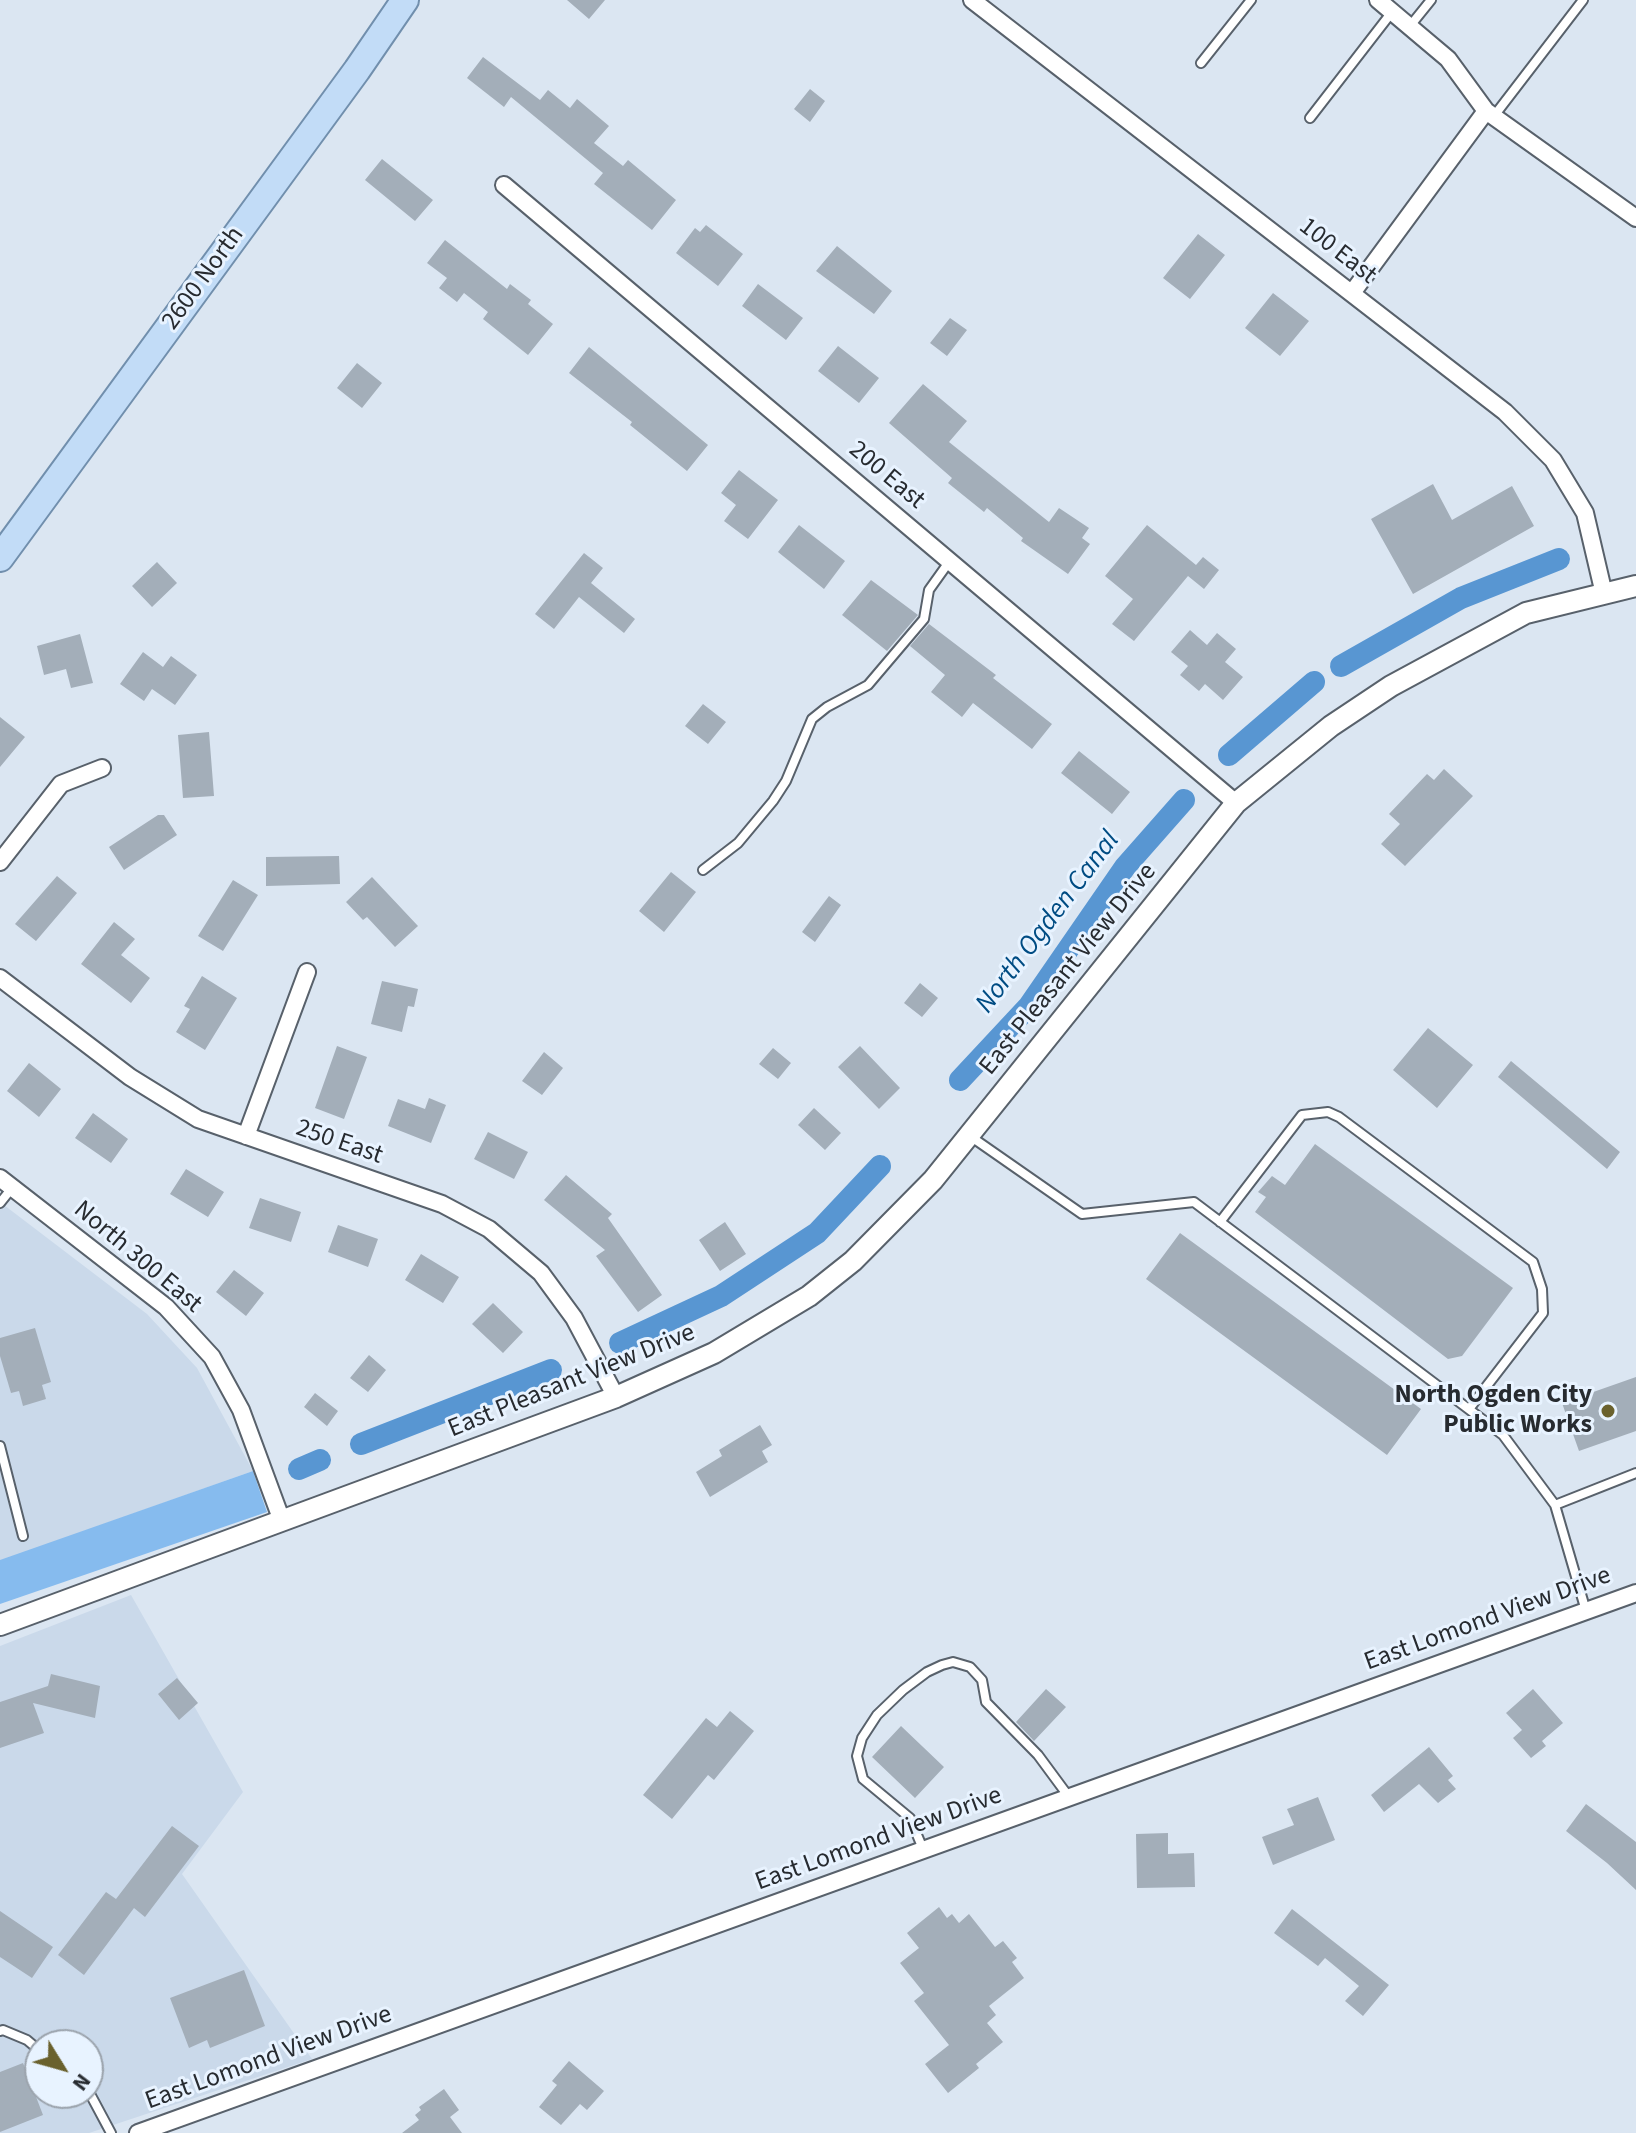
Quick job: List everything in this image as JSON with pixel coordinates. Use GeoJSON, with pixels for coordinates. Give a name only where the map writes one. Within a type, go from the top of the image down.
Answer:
{"type":"FeatureCollection","features":[{"type":"Feature","properties":{"kind":"main road","name":"2600 North"},"geometry":{"type":"LineString","coordinates":[[0,558],[405,0]]}},
{"type":"Feature","properties":{"kind":"street","name":"100 East"},"geometry":{"type":"LineString","coordinates":[[972,0],[1505,412],[1553,460],[1585,513],[1604,594]]}},
{"type":"Feature","properties":{"kind":"street"},"geometry":{"type":"LineString","coordinates":[[1378,0],[1448,59],[1490,114],[1636,218]]}},
{"type":"Feature","properties":{"kind":"street"},"geometry":{"type":"LineString","coordinates":[[1352,293],[1490,114]]}},
{"type":"Feature","properties":{"kind":"street","name":"200 East"},"geometry":{"type":"LineString","coordinates":[[504,185],[1236,803]]}},
{"type":"Feature","properties":{"kind":"street","name":"East Pleasant View Drive"},"geometry":{"type":"LineString","coordinates":[[0,1625],[616,1397],[714,1353],[809,1296],[891,1225],[970,1136],[1236,803],[1331,726],[1391,686],[1526,613],[1636,586]]}},
{"type":"Feature","properties":{"kind":"street"},"geometry":{"type":"LineString","coordinates":[[0,862],[61,784],[102,768]]}},
{"type":"Feature","properties":{"kind":"street"},"geometry":{"type":"LineString","coordinates":[[246,1136],[307,972]]}},
{"type":"Feature","properties":{"kind":"street","name":"250 East"},"geometry":{"type":"LineString","coordinates":[[0,978],[130,1077],[198,1119],[442,1204],[489,1229],[541,1273],[574,1318],[616,1397]]}},
{"type":"Feature","properties":{"kind":"street","name":"North 300 East"},"geometry":{"type":"LineString","coordinates":[[6,1183],[166,1307],[212,1357],[241,1410],[282,1521]]}},
{"type":"Feature","properties":{"kind":"street","name":"East Lomond View Drive"},"geometry":{"type":"LineString","coordinates":[[138,2133],[1636,1593]]}},
{"type":"Feature","properties":{"kind":"lane"},"geometry":{"type":"LineString","coordinates":[[1201,63],[1251,0]]}},
{"type":"Feature","properties":{"kind":"lane"},"geometry":{"type":"LineString","coordinates":[[1410,27],[1431,0]]}},
{"type":"Feature","properties":{"kind":"lane"},"geometry":{"type":"LineString","coordinates":[[1490,114],[1583,0]]}},
{"type":"Feature","properties":{"kind":"lane"},"geometry":{"type":"LineString","coordinates":[[1310,118],[1392,12]]}},
{"type":"Feature","properties":{"kind":"lane"},"geometry":{"type":"LineString","coordinates":[[703,870],[738,843],[781,790],[812,719],[827,707],[868,685],[924,619],[929,590],[950,561]]}},
{"type":"Feature","properties":{"kind":"lane"},"geometry":{"type":"LineString","coordinates":[[1220,1222],[1302,1115],[1328,1112],[1339,1117],[1533,1262],[1542,1289],[1543,1313],[1469,1409]]}},
{"type":"Feature","properties":{"kind":"lane"},"geometry":{"type":"LineString","coordinates":[[970,1136],[1082,1214],[1194,1202],[1503,1435],[1555,1505],[1586,1611]]}},
{"type":"Feature","properties":{"kind":"lane"},"geometry":{"type":"LineString","coordinates":[[0,1203],[6,1183]]}},
{"type":"Feature","properties":{"kind":"lane"},"geometry":{"type":"LineString","coordinates":[[0,1446],[23,1536]]}},
{"type":"Feature","properties":{"kind":"lane"},"geometry":{"type":"LineString","coordinates":[[1555,1505],[1636,1473]]}},
{"type":"Feature","properties":{"kind":"lane"},"geometry":{"type":"LineString","coordinates":[[923,1849],[910,1818],[863,1779],[857,1756],[862,1738],[877,1715],[903,1690],[942,1665],[962,1663],[976,1672],[982,1680],[986,1702],[1038,1755],[1069,1797]]}},
{"type":"Feature","properties":{"kind":"lane"},"geometry":{"type":"LineString","coordinates":[[0,2031],[24,2039]]}},
{"type":"Feature","properties":{"kind":"lane"},"geometry":{"type":"LineString","coordinates":[[98,2109],[111,2133]]}},
{"type":"Feature","properties":{"kind":"shaded area"},"geometry":{"type":"Polygon","coordinates":[[[0,1202],[147,1314],[197,1368],[253,1471],[0,1561],[0,1202]]]}},
{"type":"Feature","properties":{"kind":"shaded area"},"geometry":{"type":"Polygon","coordinates":[[[253,1471],[267,1512],[0,1604],[0,1560],[253,1471]]]}},
{"type":"Feature","properties":{"kind":"shaded area"},"geometry":{"type":"Polygon","coordinates":[[[131,1595],[243,1792],[182,1874],[312,2059],[89,2133],[0,2133],[0,1646],[131,1595]]]}},
{"type":"Feature","properties":{"kind":"building"},"geometry":{"type":"Polygon","coordinates":[[[567,0],[605,0],[589,19],[567,0]]]}},
{"type":"Feature","properties":{"kind":"building"},"geometry":{"type":"Polygon","coordinates":[[[483,57],[540,100],[548,90],[570,108],[577,99],[609,126],[594,143],[623,166],[628,160],[676,200],[652,230],[594,184],[603,173],[511,97],[504,107],[467,78],[483,57]]]}},
{"type":"Feature","properties":{"kind":"building"},"geometry":{"type":"Polygon","coordinates":[[[810,89],[825,101],[810,122],[794,109],[810,89]]]}},
{"type":"Feature","properties":{"kind":"building"},"geometry":{"type":"Polygon","coordinates":[[[382,159],[433,200],[415,221],[365,180],[382,159]]]}},
{"type":"Feature","properties":{"kind":"building"},"geometry":{"type":"Polygon","coordinates":[[[706,225],[743,254],[718,286],[676,253],[695,228],[700,232],[706,225]]]}},
{"type":"Feature","properties":{"kind":"building"},"geometry":{"type":"Polygon","coordinates":[[[1198,234],[1225,255],[1190,299],[1163,278],[1198,234]]]}},
{"type":"Feature","properties":{"kind":"building"},"geometry":{"type":"Polygon","coordinates":[[[445,240],[507,289],[510,284],[531,300],[528,304],[553,324],[528,355],[483,319],[488,312],[464,293],[457,302],[439,288],[447,278],[427,263],[445,240]]]}},
{"type":"Feature","properties":{"kind":"building"},"geometry":{"type":"Polygon","coordinates":[[[837,246],[892,291],[874,314],[816,271],[837,246]]]}},
{"type":"Feature","properties":{"kind":"building"},"geometry":{"type":"Polygon","coordinates":[[[758,284],[803,318],[786,340],[742,306],[758,284]]]}},
{"type":"Feature","properties":{"kind":"building"},"geometry":{"type":"Polygon","coordinates":[[[1273,293],[1309,321],[1280,356],[1245,328],[1273,293]]]}},
{"type":"Feature","properties":{"kind":"building"},"geometry":{"type":"Polygon","coordinates":[[[950,318],[967,330],[947,356],[930,343],[950,318]]]}},
{"type":"Feature","properties":{"kind":"building"},"geometry":{"type":"Polygon","coordinates":[[[838,346],[879,378],[859,403],[818,371],[838,346]]]}},
{"type":"Feature","properties":{"kind":"building"},"geometry":{"type":"Polygon","coordinates":[[[589,347],[708,445],[687,471],[630,425],[632,422],[569,373],[589,347]]]}},
{"type":"Feature","properties":{"kind":"building"},"geometry":{"type":"Polygon","coordinates":[[[357,363],[382,383],[362,408],[337,388],[357,363]]]}},
{"type":"Feature","properties":{"kind":"building"},"geometry":{"type":"Polygon","coordinates":[[[923,384],[967,421],[949,442],[1049,522],[1059,508],[1089,528],[1082,538],[1090,544],[1068,574],[1021,541],[1023,538],[987,508],[984,512],[948,483],[952,478],[889,423],[923,384]]]}},
{"type":"Feature","properties":{"kind":"building"},"geometry":{"type":"Polygon","coordinates":[[[739,470],[778,500],[748,539],[724,521],[736,505],[721,493],[739,470]]]}},
{"type":"Feature","properties":{"kind":"building"},"geometry":{"type":"Polygon","coordinates":[[[1433,484],[1452,520],[1512,486],[1534,526],[1413,594],[1371,519],[1433,484]]]}},
{"type":"Feature","properties":{"kind":"building"},"geometry":{"type":"Polygon","coordinates":[[[799,525],[845,561],[824,589],[778,552],[799,525]]]}},
{"type":"Feature","properties":{"kind":"building"},"geometry":{"type":"Polygon","coordinates":[[[1147,525],[1196,565],[1203,557],[1219,570],[1204,589],[1188,576],[1134,641],[1112,624],[1133,599],[1105,576],[1147,525]]]}},
{"type":"Feature","properties":{"kind":"building"},"geometry":{"type":"Polygon","coordinates":[[[584,553],[603,568],[591,583],[635,619],[624,633],[579,597],[554,629],[535,614],[584,553]]]}},
{"type":"Feature","properties":{"kind":"building"},"geometry":{"type":"Polygon","coordinates":[[[157,562],[177,583],[152,607],[132,586],[157,562]]]}},
{"type":"Feature","properties":{"kind":"building"},"geometry":{"type":"Polygon","coordinates":[[[871,580],[918,615],[887,651],[842,615],[871,580]]]}},
{"type":"Feature","properties":{"kind":"building"},"geometry":{"type":"Polygon","coordinates":[[[929,624],[996,675],[993,678],[1052,724],[1032,749],[973,703],[962,717],[931,692],[945,675],[910,646],[929,624]]]}},
{"type":"Feature","properties":{"kind":"building"},"geometry":{"type":"Polygon","coordinates":[[[1190,630],[1207,645],[1217,633],[1236,649],[1225,662],[1243,677],[1223,700],[1205,684],[1199,691],[1180,675],[1188,666],[1171,652],[1190,630]]]}},
{"type":"Feature","properties":{"kind":"building"},"geometry":{"type":"Polygon","coordinates":[[[80,634],[93,683],[71,688],[66,669],[44,675],[37,646],[80,634]]]}},
{"type":"Feature","properties":{"kind":"building"},"geometry":{"type":"Polygon","coordinates":[[[143,652],[163,667],[171,656],[197,675],[175,705],[152,689],[144,701],[120,684],[143,652]]]}},
{"type":"Feature","properties":{"kind":"building"},"geometry":{"type":"Polygon","coordinates":[[[703,704],[726,722],[708,744],[685,726],[703,704]]]}},
{"type":"Feature","properties":{"kind":"building"},"geometry":{"type":"Polygon","coordinates":[[[0,717],[25,737],[0,767],[0,717]]]}},
{"type":"Feature","properties":{"kind":"building"},"geometry":{"type":"Polygon","coordinates":[[[209,732],[214,796],[183,798],[178,735],[209,732]]]}},
{"type":"Feature","properties":{"kind":"building"},"geometry":{"type":"Polygon","coordinates":[[[1079,751],[1130,792],[1112,814],[1061,773],[1079,751]]]}},
{"type":"Feature","properties":{"kind":"building"},"geometry":{"type":"Polygon","coordinates":[[[1444,769],[1473,796],[1405,866],[1381,844],[1400,824],[1389,814],[1427,774],[1434,780],[1444,769]]]}},
{"type":"Feature","properties":{"kind":"building"},"geometry":{"type":"Polygon","coordinates":[[[158,815],[164,815],[177,835],[124,870],[109,847],[158,815]]]}},
{"type":"Feature","properties":{"kind":"building"},"geometry":{"type":"Polygon","coordinates":[[[339,856],[340,884],[266,886],[266,857],[339,856]]]}},
{"type":"Feature","properties":{"kind":"building"},"geometry":{"type":"Polygon","coordinates":[[[671,872],[696,892],[664,932],[639,911],[671,872]]]}},
{"type":"Feature","properties":{"kind":"building"},"geometry":{"type":"Polygon","coordinates":[[[57,876],[77,893],[36,941],[15,924],[57,876]]]}},
{"type":"Feature","properties":{"kind":"building"},"geometry":{"type":"Polygon","coordinates":[[[372,877],[418,926],[395,947],[367,917],[363,920],[346,902],[372,877]]]}},
{"type":"Feature","properties":{"kind":"building"},"geometry":{"type":"Polygon","coordinates":[[[233,880],[258,895],[223,951],[198,936],[233,880]]]}},
{"type":"Feature","properties":{"kind":"building"},"geometry":{"type":"Polygon","coordinates":[[[829,896],[841,905],[815,942],[802,932],[829,896]]]}},
{"type":"Feature","properties":{"kind":"building"},"geometry":{"type":"Polygon","coordinates":[[[114,922],[135,939],[121,955],[150,978],[131,1003],[81,964],[114,922]]]}},
{"type":"Feature","properties":{"kind":"building"},"geometry":{"type":"Polygon","coordinates":[[[202,976],[237,998],[205,1050],[176,1032],[190,1009],[184,1006],[202,976]]]}},
{"type":"Feature","properties":{"kind":"building"},"geometry":{"type":"Polygon","coordinates":[[[382,981],[418,989],[414,1007],[408,1006],[402,1032],[371,1024],[382,981]]]}},
{"type":"Feature","properties":{"kind":"building"},"geometry":{"type":"Polygon","coordinates":[[[920,983],[938,998],[922,1017],[904,1003],[920,983]]]}},
{"type":"Feature","properties":{"kind":"building"},"geometry":{"type":"Polygon","coordinates":[[[1428,1028],[1473,1065],[1437,1108],[1393,1070],[1428,1028]]]}},
{"type":"Feature","properties":{"kind":"building"},"geometry":{"type":"Polygon","coordinates":[[[337,1046],[367,1057],[344,1119],[315,1108],[337,1046]]]}},
{"type":"Feature","properties":{"kind":"building"},"geometry":{"type":"Polygon","coordinates":[[[860,1046],[900,1088],[879,1109],[838,1067],[860,1046]]]}},
{"type":"Feature","properties":{"kind":"building"},"geometry":{"type":"Polygon","coordinates":[[[773,1048],[791,1063],[778,1079],[759,1064],[773,1048]]]}},
{"type":"Feature","properties":{"kind":"building"},"geometry":{"type":"Polygon","coordinates":[[[544,1052],[563,1068],[542,1095],[522,1081],[544,1052]]]}},
{"type":"Feature","properties":{"kind":"building"},"geometry":{"type":"Polygon","coordinates":[[[1511,1061],[1620,1152],[1607,1169],[1498,1077],[1511,1061]]]}},
{"type":"Feature","properties":{"kind":"building"},"geometry":{"type":"Polygon","coordinates":[[[29,1063],[61,1089],[39,1117],[7,1091],[29,1063]]]}},
{"type":"Feature","properties":{"kind":"building"},"geometry":{"type":"Polygon","coordinates":[[[429,1098],[446,1105],[431,1143],[388,1126],[398,1099],[425,1109],[429,1098]]]}},
{"type":"Feature","properties":{"kind":"building"},"geometry":{"type":"Polygon","coordinates":[[[814,1108],[841,1133],[825,1150],[798,1125],[814,1108]]]}},
{"type":"Feature","properties":{"kind":"building"},"geometry":{"type":"Polygon","coordinates":[[[93,1113],[128,1139],[111,1163],[75,1138],[93,1113]]]}},
{"type":"Feature","properties":{"kind":"building"},"geometry":{"type":"Polygon","coordinates":[[[488,1132],[528,1152],[514,1179],[474,1159],[488,1132]]]}},
{"type":"Feature","properties":{"kind":"building"},"geometry":{"type":"Polygon","coordinates":[[[1315,1144],[1513,1288],[1462,1356],[1448,1359],[1255,1212],[1266,1197],[1258,1192],[1272,1176],[1285,1185],[1315,1144]]]}},
{"type":"Feature","properties":{"kind":"building"},"geometry":{"type":"Polygon","coordinates":[[[186,1169],[224,1192],[208,1217],[170,1194],[186,1169]]]}},
{"type":"Feature","properties":{"kind":"building"},"geometry":{"type":"Polygon","coordinates":[[[566,1175],[612,1214],[608,1218],[662,1295],[638,1312],[596,1256],[605,1250],[544,1200],[566,1175]]]}},
{"type":"Feature","properties":{"kind":"building"},"geometry":{"type":"Polygon","coordinates":[[[260,1198],[301,1212],[291,1242],[249,1228],[260,1198]]]}},
{"type":"Feature","properties":{"kind":"building"},"geometry":{"type":"Polygon","coordinates":[[[725,1222],[746,1254],[720,1271],[699,1240],[725,1222]]]}},
{"type":"Feature","properties":{"kind":"building"},"geometry":{"type":"Polygon","coordinates":[[[338,1225],[378,1239],[368,1267],[328,1252],[338,1225]]]}},
{"type":"Feature","properties":{"kind":"building"},"geometry":{"type":"Polygon","coordinates":[[[1180,1233],[1421,1409],[1387,1455],[1146,1279],[1180,1233]]]}},
{"type":"Feature","properties":{"kind":"building"},"geometry":{"type":"Polygon","coordinates":[[[421,1254],[459,1277],[443,1303],[405,1280],[421,1254]]]}},
{"type":"Feature","properties":{"kind":"building"},"geometry":{"type":"Polygon","coordinates":[[[234,1270],[264,1293],[246,1316],[216,1292],[234,1270]]]}},
{"type":"Feature","properties":{"kind":"building"},"geometry":{"type":"Polygon","coordinates":[[[493,1303],[523,1332],[503,1353],[472,1324],[493,1303]]]}},
{"type":"Feature","properties":{"kind":"building"},"geometry":{"type":"Polygon","coordinates":[[[35,1328],[51,1382],[42,1385],[46,1399],[23,1406],[19,1391],[11,1393],[0,1356],[0,1338],[35,1328]]]}},
{"type":"Feature","properties":{"kind":"building"},"geometry":{"type":"Polygon","coordinates":[[[369,1355],[386,1370],[368,1392],[350,1378],[369,1355]]]}},
{"type":"Feature","properties":{"kind":"building"},"geometry":{"type":"Polygon","coordinates":[[[1636,1377],[1636,1431],[1579,1451],[1562,1403],[1636,1377]]]}},
{"type":"Feature","properties":{"kind":"building"},"geometry":{"type":"Polygon","coordinates":[[[315,1393],[338,1411],[327,1426],[304,1407],[315,1393]]]}},
{"type":"Feature","properties":{"kind":"building"},"geometry":{"type":"Polygon","coordinates":[[[760,1425],[772,1445],[762,1451],[768,1462],[710,1497],[696,1472],[722,1456],[719,1450],[760,1425]]]}},
{"type":"Feature","properties":{"kind":"building"},"geometry":{"type":"Polygon","coordinates":[[[51,1674],[100,1686],[95,1718],[33,1703],[44,1733],[0,1748],[0,1702],[48,1686],[51,1674]]]}},
{"type":"Feature","properties":{"kind":"building"},"geometry":{"type":"Polygon","coordinates":[[[177,1678],[198,1703],[179,1720],[158,1694],[177,1678]]]}},
{"type":"Feature","properties":{"kind":"building"},"geometry":{"type":"Polygon","coordinates":[[[1046,1689],[1066,1707],[1034,1741],[1016,1722],[1046,1689]]]}},
{"type":"Feature","properties":{"kind":"building"},"geometry":{"type":"Polygon","coordinates":[[[1533,1689],[1563,1723],[1542,1741],[1546,1746],[1531,1758],[1513,1738],[1522,1730],[1506,1713],[1533,1689]]]}},
{"type":"Feature","properties":{"kind":"building"},"geometry":{"type":"Polygon","coordinates":[[[730,1711],[754,1731],[714,1780],[708,1775],[672,1819],[643,1795],[706,1718],[717,1727],[730,1711]]]}},
{"type":"Feature","properties":{"kind":"building"},"geometry":{"type":"Polygon","coordinates":[[[901,1726],[944,1767],[915,1798],[872,1757],[901,1726]]]}},
{"type":"Feature","properties":{"kind":"building"},"geometry":{"type":"Polygon","coordinates":[[[1429,1747],[1453,1776],[1448,1780],[1456,1789],[1438,1803],[1419,1784],[1384,1812],[1371,1795],[1429,1747]]]}},
{"type":"Feature","properties":{"kind":"building"},"geometry":{"type":"Polygon","coordinates":[[[1318,1797],[1335,1840],[1273,1865],[1262,1837],[1294,1825],[1287,1809],[1318,1797]]]}},
{"type":"Feature","properties":{"kind":"building"},"geometry":{"type":"Polygon","coordinates":[[[1586,1804],[1636,1842],[1636,1890],[1566,1831],[1586,1804]]]}},
{"type":"Feature","properties":{"kind":"building"},"geometry":{"type":"Polygon","coordinates":[[[172,1826],[199,1846],[145,1917],[134,1908],[84,1975],[58,1955],[106,1892],[116,1899],[172,1826]]]}},
{"type":"Feature","properties":{"kind":"building"},"geometry":{"type":"Polygon","coordinates":[[[1168,1833],[1168,1854],[1194,1853],[1195,1887],[1137,1888],[1136,1834],[1168,1833]]]}},
{"type":"Feature","properties":{"kind":"building"},"geometry":{"type":"Polygon","coordinates":[[[939,1907],[947,1918],[952,1914],[959,1923],[969,1914],[995,1947],[1003,1941],[1017,1958],[1012,1962],[1024,1978],[989,2006],[996,2015],[987,2023],[1003,2042],[976,2064],[979,2068],[948,2093],[925,2064],[949,2045],[914,2001],[924,1993],[900,1963],[919,1948],[907,1933],[939,1907]]]}},
{"type":"Feature","properties":{"kind":"building"},"geometry":{"type":"Polygon","coordinates":[[[1292,1909],[1389,1985],[1363,2016],[1345,2001],[1359,1986],[1325,1958],[1318,1966],[1274,1933],[1292,1909]]]}},
{"type":"Feature","properties":{"kind":"building"},"geometry":{"type":"Polygon","coordinates":[[[0,1911],[53,1947],[32,1978],[0,1957],[0,1911]]]}},
{"type":"Feature","properties":{"kind":"building"},"geometry":{"type":"Polygon","coordinates":[[[244,1970],[265,2026],[210,2048],[207,2040],[189,2048],[170,1998],[244,1970]]]}},
{"type":"Feature","properties":{"kind":"building"},"geometry":{"type":"Polygon","coordinates":[[[569,2061],[604,2091],[587,2110],[580,2104],[561,2125],[539,2107],[557,2085],[552,2081],[569,2061]]]}},
{"type":"Feature","properties":{"kind":"building"},"geometry":{"type":"Polygon","coordinates":[[[23,2063],[24,2109],[41,2109],[43,2115],[0,2132],[0,2072],[23,2063]]]}},
{"type":"Feature","properties":{"kind":"building"},"geometry":{"type":"Polygon","coordinates":[[[444,2089],[459,2110],[450,2117],[462,2133],[402,2133],[419,2120],[415,2115],[421,2110],[419,2107],[444,2089]]]}},
{"type":"Feature","properties":{"kind":"waterway","name":"North Ogden Canal"},"geometry":{"type":"LineString","coordinates":[[1341,666],[1461,598],[1559,559]]}},
{"type":"Feature","properties":{"kind":"waterway","name":"North Ogden Canal"},"geometry":{"type":"LineString","coordinates":[[1229,755],[1314,682]]}},
{"type":"Feature","properties":{"kind":"waterway","name":"North Ogden Canal"},"geometry":{"type":"LineString","coordinates":[[960,1080],[1029,1006],[1125,867],[1184,800]]}},
{"type":"Feature","properties":{"kind":"waterway","name":"North Ogden Canal"},"geometry":{"type":"LineString","coordinates":[[620,1343],[721,1296],[817,1233],[880,1166]]}},
{"type":"Feature","properties":{"kind":"waterway","name":"North Ogden Canal"},"geometry":{"type":"LineString","coordinates":[[361,1444],[551,1370]]}},
{"type":"Feature","properties":{"kind":"waterway","name":"North Ogden Canal"},"geometry":{"type":"LineString","coordinates":[[299,1469],[320,1460]]}},
{"type":"Feature","properties":{"kind":"place","name":"North Ogden City Public Works"},"geometry":{"type":"Point","coordinates":[1608,1411]}}]}
